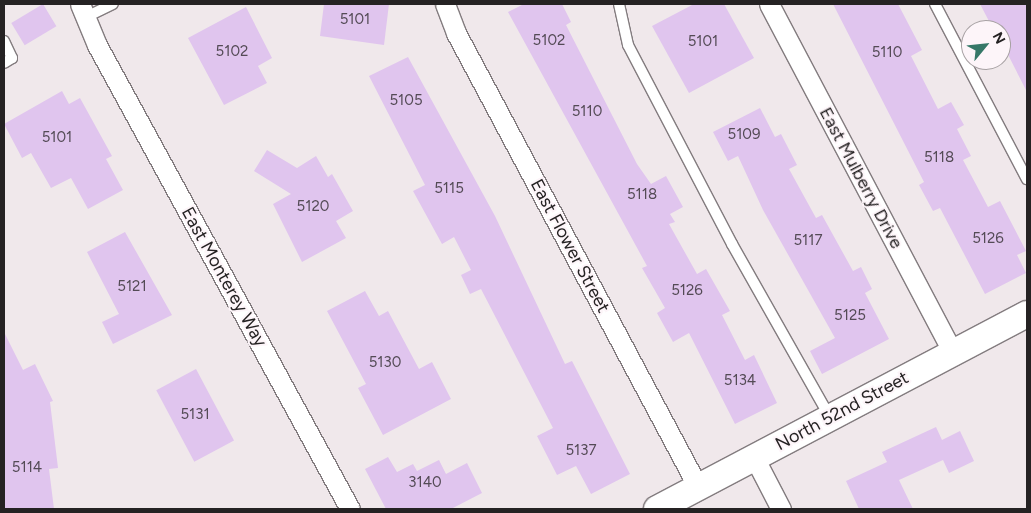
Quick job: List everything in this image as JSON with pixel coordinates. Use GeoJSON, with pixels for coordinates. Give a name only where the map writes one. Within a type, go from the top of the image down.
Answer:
{"type":"FeatureCollection","features":[{"type":"Feature","properties":{"kind":"street","name":"East Flower Street"},"geometry":{"type":"LineString","coordinates":[[445,4],[456,33],[698,487]]}},
{"type":"Feature","properties":{"kind":"street","name":"East Mulberry Drive"},"geometry":{"type":"LineString","coordinates":[[769,4],[953,353]]}},
{"type":"Feature","properties":{"kind":"street","name":"East Monterey Way"},"geometry":{"type":"LineString","coordinates":[[82,11],[96,45],[350,509]]}},
{"type":"Feature","properties":{"kind":"street","name":"North 52nd Street"},"geometry":{"type":"LineString","coordinates":[[657,509],[1027,314]]}},
{"type":"Feature","properties":{"kind":"street"},"geometry":{"type":"LineString","coordinates":[[754,458],[781,509]]}},
{"type":"Feature","properties":{"kind":"lane"},"geometry":{"type":"LineString","coordinates":[[82,11],[113,4]]}},
{"type":"Feature","properties":{"kind":"lane"},"geometry":{"type":"LineString","coordinates":[[619,4],[628,45],[732,244],[830,418]]}},
{"type":"Feature","properties":{"kind":"lane"},"geometry":{"type":"LineString","coordinates":[[934,4],[1027,179]]}},
{"type":"Feature","properties":{"kind":"lane"},"geometry":{"type":"LineString","coordinates":[[4,41],[12,58],[4,63]]}},
{"type":"Feature","properties":{"kind":"building"},"geometry":{"type":"Polygon","coordinates":[[[43,4],[56,26],[25,45],[11,23],[43,4]]]}},
{"type":"Feature","properties":{"kind":"building"},"geometry":{"type":"Polygon","coordinates":[[[324,4],[389,4],[384,45],[320,36],[324,4]]]}},
{"type":"Feature","properties":{"kind":"building"},"geometry":{"type":"Polygon","coordinates":[[[524,4],[562,4],[571,22],[566,25],[637,164],[651,184],[666,176],[683,207],[670,214],[675,222],[669,224],[697,274],[706,269],[730,311],[722,315],[745,360],[754,355],[777,403],[735,424],[689,333],[673,342],[657,313],[665,308],[642,268],[647,266],[508,12],[524,4]]]}},
{"type":"Feature","properties":{"kind":"building"},"geometry":{"type":"Polygon","coordinates":[[[694,4],[724,4],[754,58],[689,93],[652,26],[694,4]]]}},
{"type":"Feature","properties":{"kind":"building"},"geometry":{"type":"Polygon","coordinates":[[[833,4],[898,4],[922,50],[911,56],[938,109],[951,102],[964,125],[957,129],[971,156],[963,160],[988,207],[1000,201],[1026,251],[1017,255],[1026,273],[985,294],[940,208],[933,211],[919,185],[924,182],[833,4]]]}},
{"type":"Feature","properties":{"kind":"building"},"geometry":{"type":"Polygon","coordinates":[[[980,4],[1027,4],[1027,92],[1011,61],[1011,20],[988,20],[980,4]]]}},
{"type":"Feature","properties":{"kind":"building"},"geometry":{"type":"Polygon","coordinates":[[[246,7],[272,58],[258,66],[267,83],[224,105],[188,38],[246,7]]]}},
{"type":"Feature","properties":{"kind":"building"},"geometry":{"type":"Polygon","coordinates":[[[408,57],[495,216],[565,364],[572,361],[630,474],[591,494],[576,466],[557,475],[537,436],[553,428],[481,289],[470,294],[461,275],[471,270],[454,237],[442,244],[413,191],[425,185],[369,76],[408,57]]]}},
{"type":"Feature","properties":{"kind":"building"},"geometry":{"type":"Polygon","coordinates":[[[62,91],[69,104],[80,98],[112,156],[106,159],[123,190],[88,209],[71,178],[51,188],[31,153],[22,158],[4,124],[62,91]]]}},
{"type":"Feature","properties":{"kind":"building"},"geometry":{"type":"Polygon","coordinates":[[[760,108],[775,137],[781,134],[797,165],[789,169],[816,218],[822,215],[853,271],[861,267],[872,289],[865,293],[889,339],[822,374],[810,351],[835,338],[763,210],[738,156],[728,161],[713,132],[760,108]]]}},
{"type":"Feature","properties":{"kind":"building"},"geometry":{"type":"Polygon","coordinates":[[[267,150],[297,168],[316,156],[328,177],[332,174],[353,211],[336,221],[346,238],[302,262],[273,204],[291,194],[254,171],[267,150]]]}},
{"type":"Feature","properties":{"kind":"building"},"geometry":{"type":"Polygon","coordinates":[[[125,232],[172,315],[113,344],[102,322],[119,314],[87,252],[125,232]]]}},
{"type":"Feature","properties":{"kind":"building"},"geometry":{"type":"Polygon","coordinates":[[[365,291],[379,316],[388,311],[419,369],[432,362],[451,399],[383,435],[358,388],[366,384],[327,311],[365,291]]]}},
{"type":"Feature","properties":{"kind":"building"},"geometry":{"type":"Polygon","coordinates":[[[4,332],[23,370],[35,364],[53,401],[50,402],[58,468],[49,469],[54,509],[4,509],[4,332]]]}},
{"type":"Feature","properties":{"kind":"building"},"geometry":{"type":"Polygon","coordinates":[[[196,369],[234,441],[194,462],[156,390],[196,369]]]}},
{"type":"Feature","properties":{"kind":"building"},"geometry":{"type":"Polygon","coordinates":[[[936,427],[942,440],[960,431],[974,461],[949,473],[943,460],[899,480],[913,509],[859,509],[846,481],[887,462],[882,452],[936,427]]]}},
{"type":"Feature","properties":{"kind":"building"},"geometry":{"type":"Polygon","coordinates":[[[388,457],[397,472],[413,464],[417,471],[439,460],[446,474],[467,463],[482,493],[451,509],[386,509],[365,469],[388,457]]]}}]}
